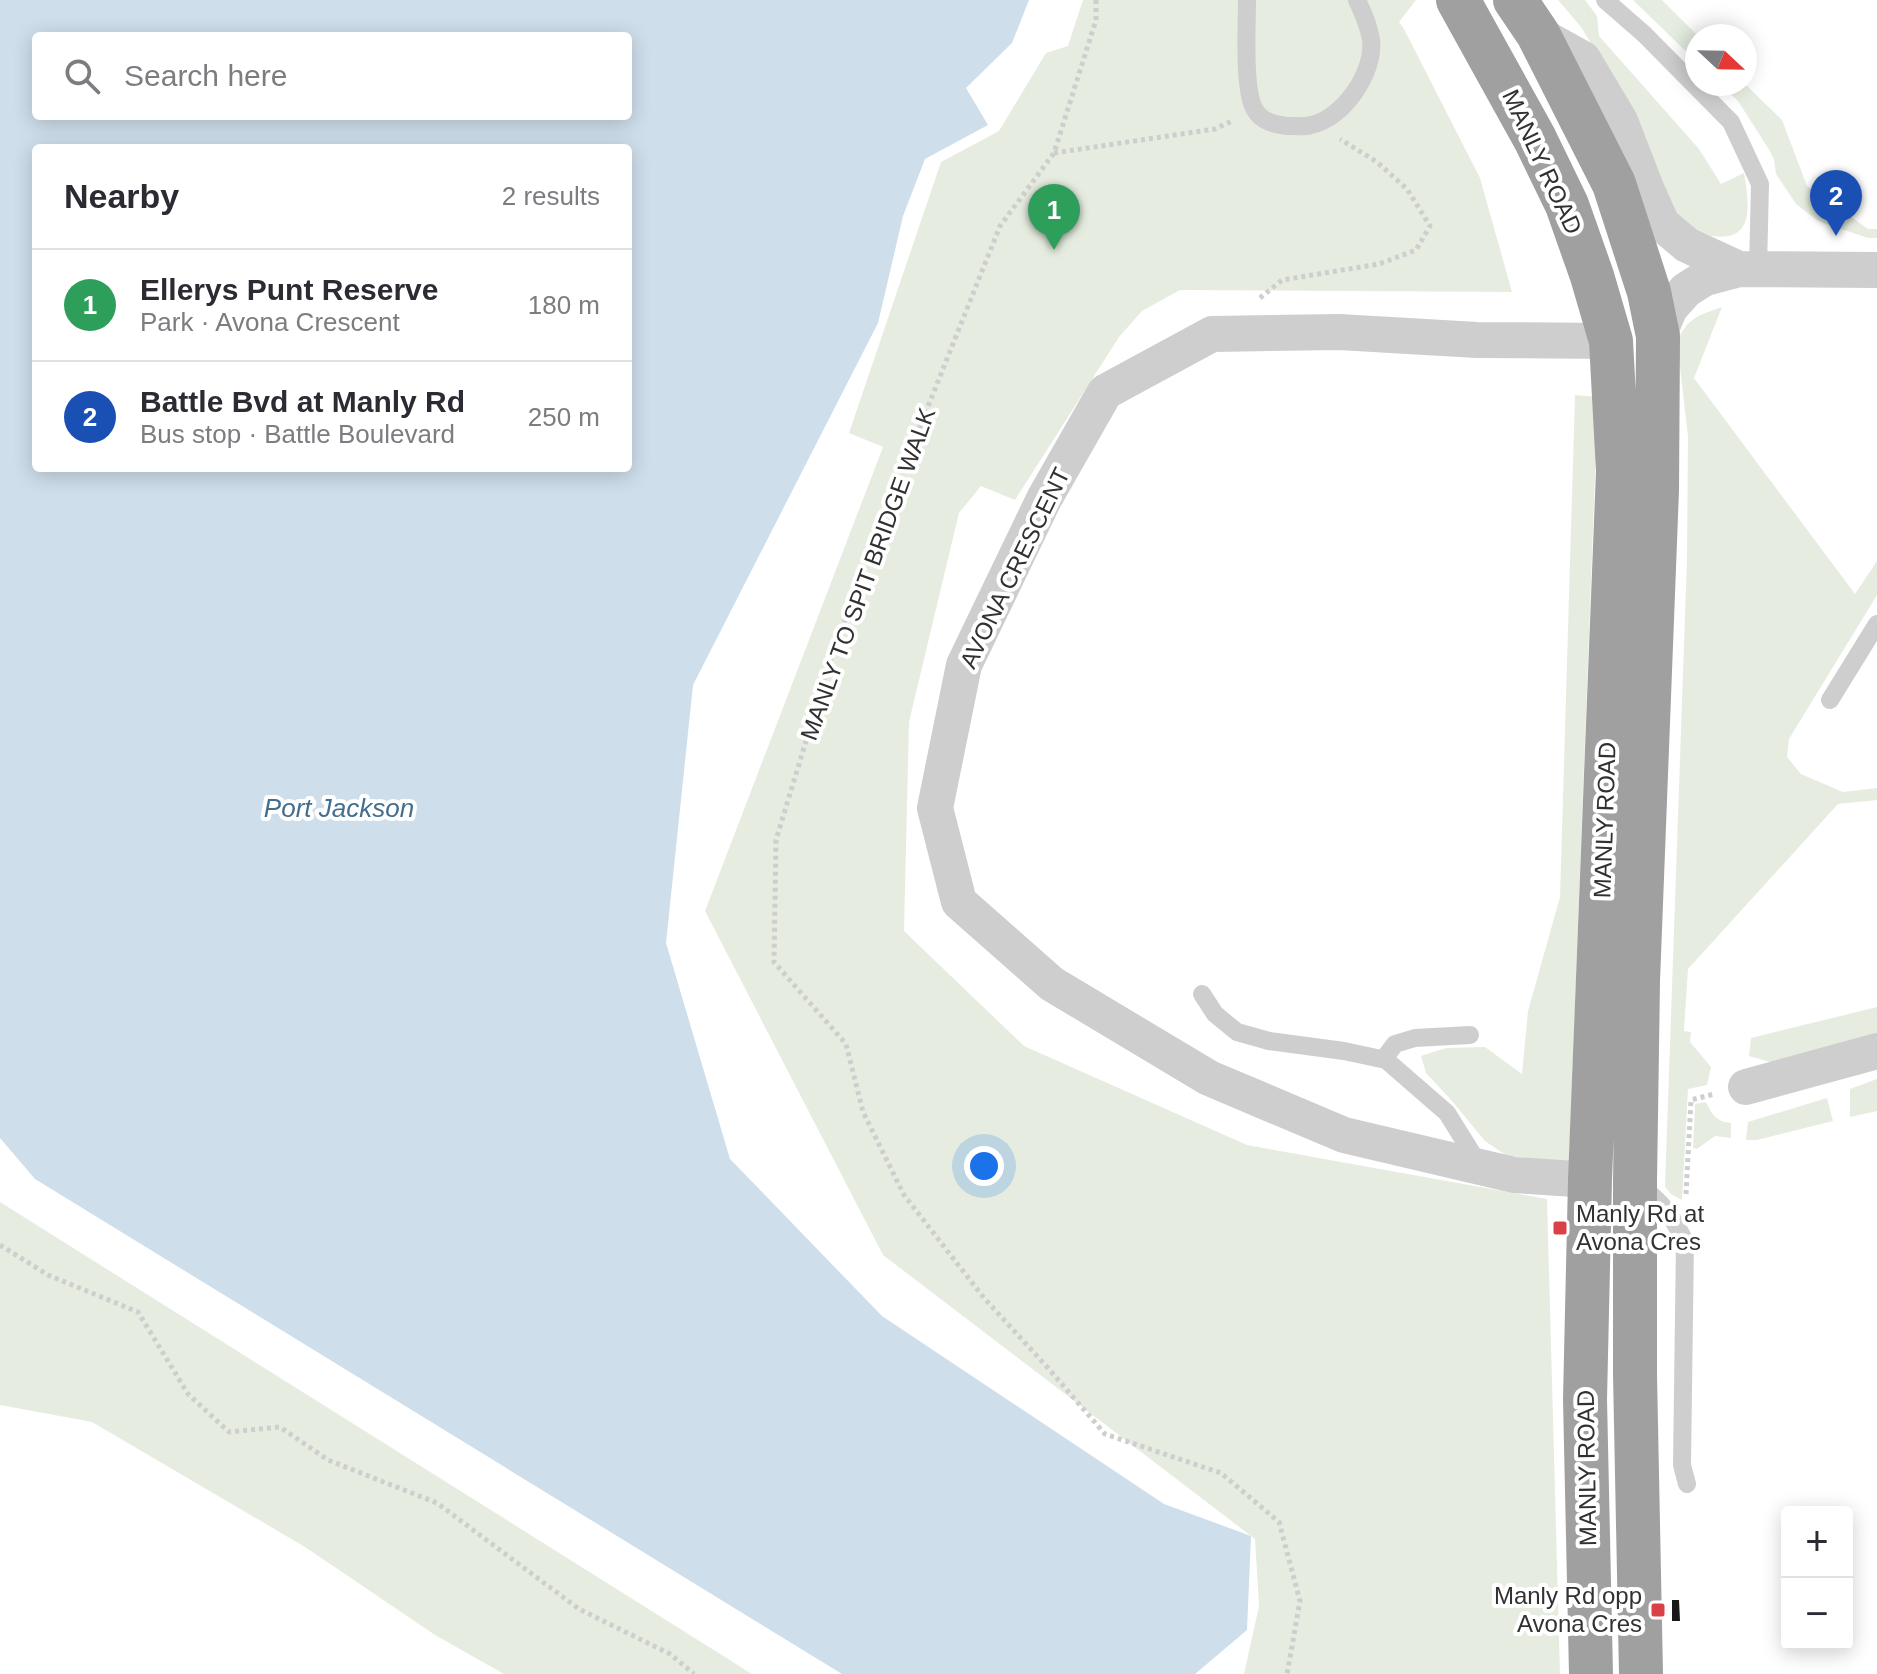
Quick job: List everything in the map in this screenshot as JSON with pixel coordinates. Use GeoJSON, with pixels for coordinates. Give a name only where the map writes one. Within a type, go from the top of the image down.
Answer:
{"type":"FeatureCollection","features":[{"type":"Feature","properties":{"kind":"highway","name":"MANLY ROAD"},"geometry":{"type":"LineString","coordinates":[[1458,0],[1535,139],[1567,205],[1611,341],[1618,471],[1590,1180],[1585,1399],[1591,1674]]}},
{"type":"Feature","properties":{"kind":"highway","name":"MANLY ROAD"},"geometry":{"type":"LineString","coordinates":[[1526,17],[1614,184],[1649,292],[1658,336],[1657,490],[1638,981],[1635,1182],[1641,1674]]}},
{"type":"Feature","properties":{"kind":"highway","name":"AVONA CRESCENT"},"geometry":{"type":"LineString","coordinates":[[1590,1180],[1635,1182]]}},
{"type":"Feature","properties":{"kind":"street"},"geometry":{"type":"LineString","coordinates":[[1526,17],[1583,59],[1620,121],[1662,224],[1687,245],[1748,269]]}},
{"type":"Feature","properties":{"kind":"street"},"geometry":{"type":"LineString","coordinates":[[1658,336],[1670,308],[1686,290],[1705,278],[1748,269],[1877,270]]}},
{"type":"Feature","properties":{"kind":"street","name":"AVONA CRESCENT"},"geometry":{"type":"LineString","coordinates":[[1590,1180],[1514,1175],[1344,1135],[1209,1078],[1052,984],[959,902],[935,808],[964,665],[1044,499],[1105,392],[1212,334],[1339,332],[1477,340],[1611,341]]}},
{"type":"Feature","properties":{"kind":"street"},"geometry":{"type":"LineString","coordinates":[[1746,1087],[1877,1051]]}},
{"type":"Feature","properties":{"kind":"lane"},"geometry":{"type":"LineString","coordinates":[[1247,0],[1249,92],[1254,110],[1271,124],[1291,126],[1312,125],[1327,119],[1344,106],[1357,90],[1367,67],[1372,43],[1357,0]]}},
{"type":"Feature","properties":{"kind":"lane"},"geometry":{"type":"LineString","coordinates":[[1605,0],[1644,34],[1731,122],[1760,184],[1748,269]]}},
{"type":"Feature","properties":{"kind":"lane"},"geometry":{"type":"LineString","coordinates":[[1830,700],[1877,624]]}},
{"type":"Feature","properties":{"kind":"lane"},"geometry":{"type":"LineString","coordinates":[[1202,994],[1215,1014],[1237,1032],[1269,1041],[1386,1060],[1447,1113],[1480,1167]]}},
{"type":"Feature","properties":{"kind":"lane"},"geometry":{"type":"LineString","coordinates":[[1386,1060],[1395,1044],[1415,1038],[1470,1035]]}},
{"type":"Feature","properties":{"kind":"lane"},"geometry":{"type":"LineString","coordinates":[[1635,1182],[1655,1196],[1671,1214],[1685,1241],[1682,1465],[1687,1484]]}},
{"type":"Feature","properties":{"kind":"path","name":"MANLY TO SPIT BRIDGE WALK"},"geometry":{"type":"LineString","coordinates":[[1096,0],[1096,20],[1054,153],[1000,226],[832,655],[776,840],[774,962],[846,1044],[863,1112],[904,1195],[984,1298],[1105,1434],[1221,1473],[1279,1522],[1300,1601],[1287,1674]]}},
{"type":"Feature","properties":{"kind":"path"},"geometry":{"type":"LineString","coordinates":[[1054,153],[1215,129],[1254,110]]}},
{"type":"Feature","properties":{"kind":"path"},"geometry":{"type":"LineString","coordinates":[[1230,334],[1227,323],[1282,280],[1379,264],[1416,250],[1430,226],[1407,189],[1377,162],[1342,141],[1327,119]]}},
{"type":"Feature","properties":{"kind":"path"},"geometry":{"type":"LineString","coordinates":[[1686,1207],[1691,1100],[1746,1087]]}},
{"type":"Feature","properties":{"kind":"path"},"geometry":{"type":"LineString","coordinates":[[0,1245],[48,1275],[138,1312],[188,1394],[229,1432],[280,1427],[328,1460],[437,1503],[579,1609],[670,1654],[694,1674]]}},
{"type":"Feature","properties":{"kind":"shaded area"},"geometry":{"type":"Polygon","coordinates":[[[1083,0],[1416,0],[1399,22],[1480,178],[1512,292],[1180,290],[1142,311],[1119,337],[1015,500],[981,486],[959,513],[909,722],[904,931],[1024,1046],[1247,1145],[1547,1199],[1560,1674],[1244,1674],[1259,1606],[1255,1539],[883,1255],[705,911],[883,447],[849,433],[941,162],[999,131],[1046,53],[1068,46],[1083,0]]]}},
{"type":"Feature","properties":{"kind":"shaded area"},"geometry":{"type":"Polygon","coordinates":[[[1558,0],[1585,0],[1597,16],[1599,36],[1699,149],[1721,184],[1744,173],[1748,208],[1743,227],[1736,233],[1712,236],[1676,224],[1606,68],[1581,27],[1558,0]]]}},
{"type":"Feature","properties":{"kind":"shaded area"},"geometry":{"type":"Polygon","coordinates":[[[1633,0],[1662,0],[1686,24],[1685,50],[1633,0]]]}},
{"type":"Feature","properties":{"kind":"shaded area"},"geometry":{"type":"Polygon","coordinates":[[[1733,96],[1757,96],[1782,120],[1807,186],[1868,229],[1877,229],[1877,238],[1868,238],[1818,221],[1796,204],[1776,174],[1774,159],[1768,148],[1733,96]]]}},
{"type":"Feature","properties":{"kind":"shaded area"},"geometry":{"type":"Polygon","coordinates":[[[1722,307],[1694,378],[1855,594],[1877,561],[1877,595],[1789,739],[1787,757],[1801,774],[1843,792],[1877,788],[1877,800],[1838,804],[1688,969],[1684,1031],[1691,1032],[1690,1042],[1711,1067],[1707,1085],[1688,1089],[1682,1200],[1665,1187],[1687,559],[1688,436],[1677,342],[1695,318],[1722,307]]]}},
{"type":"Feature","properties":{"kind":"shaded area"},"geometry":{"type":"Polygon","coordinates":[[[1575,395],[1598,397],[1569,1162],[1507,1156],[1485,1141],[1426,1073],[1421,1056],[1446,1048],[1485,1047],[1522,1074],[1528,1011],[1560,897],[1575,395]]]}},
{"type":"Feature","properties":{"kind":"shaded area"},"geometry":{"type":"Polygon","coordinates":[[[1877,1007],[1877,1044],[1781,1065],[1749,1056],[1751,1038],[1877,1007]]]}},
{"type":"Feature","properties":{"kind":"shaded area"},"geometry":{"type":"Polygon","coordinates":[[[1877,1079],[1877,1111],[1850,1117],[1850,1089],[1877,1079]]]}},
{"type":"Feature","properties":{"kind":"shaded area"},"geometry":{"type":"Polygon","coordinates":[[[1827,1098],[1833,1121],[1746,1140],[1748,1122],[1827,1098]]]}},
{"type":"Feature","properties":{"kind":"shaded area"},"geometry":{"type":"Polygon","coordinates":[[[1706,1102],[1716,1117],[1731,1123],[1731,1138],[1715,1136],[1697,1149],[1693,1148],[1695,1104],[1706,1102]]]}},
{"type":"Feature","properties":{"kind":"shaded area"},"geometry":{"type":"Polygon","coordinates":[[[0,1202],[752,1674],[504,1674],[435,1635],[305,1547],[92,1422],[0,1405],[0,1202]]]}},
{"type":"Feature","properties":{"kind":"water","name":"Port Jackson"},"geometry":{"type":"Polygon","coordinates":[[[0,0],[1029,0],[1012,43],[966,88],[988,125],[925,159],[903,216],[878,323],[693,685],[666,943],[730,1159],[882,1316],[1164,1504],[1251,1536],[1247,1630],[1195,1674],[842,1674],[35,1179],[0,1138],[0,0]]]}},
{"type":"Feature","properties":{"kind":"building"},"geometry":{"type":"Polygon","coordinates":[[[1672,1600],[1679,1600],[1680,1621],[1672,1621],[1672,1600]]]}},
{"type":"Feature","properties":{"kind":"place","name":"Battle Bvd at Manly Rd"},"geometry":{"type":"Point","coordinates":[1836,236]}},
{"type":"Feature","properties":{"kind":"place","name":"Ellerys Punt Reserve"},"geometry":{"type":"Point","coordinates":[1054,250]}},
{"type":"Feature","properties":{"kind":"place","name":"Manly Rd at Avona Cres"},"geometry":{"type":"Point","coordinates":[1560,1228]}},
{"type":"Feature","properties":{"kind":"place","name":"Manly Rd opp Avona Cres"},"geometry":{"type":"Point","coordinates":[1658,1610]}}]}
